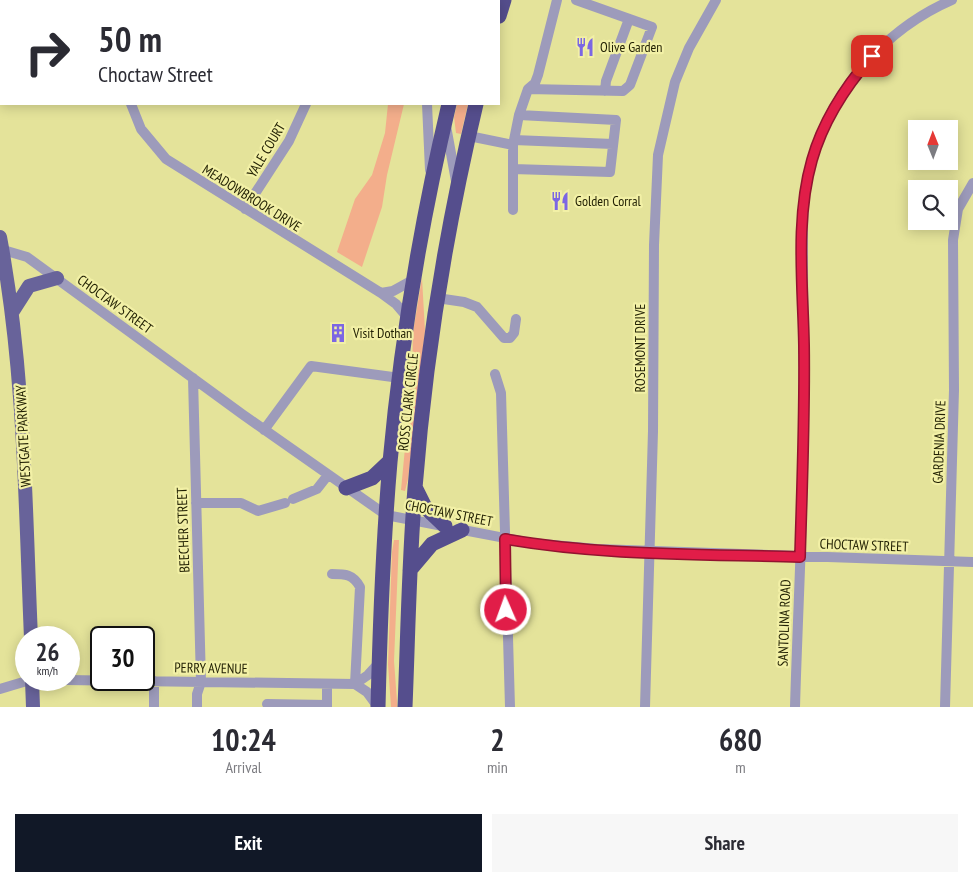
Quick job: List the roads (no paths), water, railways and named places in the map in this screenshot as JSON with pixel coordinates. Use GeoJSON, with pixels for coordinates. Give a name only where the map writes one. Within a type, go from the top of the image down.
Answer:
{"type":"FeatureCollection","features":[{"type":"Feature","properties":{"kind":"highway"},"geometry":{"type":"LineString","coordinates":[[500,13],[504,0]]}},
{"type":"Feature","properties":{"kind":"highway","name":"ROSS CLARK CIRCLE"},"geometry":{"type":"LineString","coordinates":[[378,707],[390,461],[413,280],[430,189],[449,105]]}},
{"type":"Feature","properties":{"kind":"highway","name":"ROSS CLARK CIRCLE"},"geometry":{"type":"LineString","coordinates":[[405,707],[415,487],[437,298],[457,189],[476,105]]}},
{"type":"Feature","properties":{"kind":"highway"},"geometry":{"type":"LineString","coordinates":[[346,488],[372,478],[390,461]]}},
{"type":"Feature","properties":{"kind":"highway"},"geometry":{"type":"LineString","coordinates":[[415,487],[425,508],[445,526]]}},
{"type":"Feature","properties":{"kind":"highway"},"geometry":{"type":"LineString","coordinates":[[410,570],[432,544],[462,530]]}},
{"type":"Feature","properties":{"kind":"main road","name":"WESTGATE PARKWAY"},"geometry":{"type":"LineString","coordinates":[[1,247],[13,311],[24,430],[31,626]]}},
{"type":"Feature","properties":{"kind":"main road"},"geometry":{"type":"LineString","coordinates":[[13,311],[29,286],[57,278]]}},
{"type":"Feature","properties":{"kind":"main road"},"geometry":{"type":"LineString","coordinates":[[32,691],[33,707]]}},
{"type":"Feature","properties":{"kind":"street"},"geometry":{"type":"LineString","coordinates":[[513,210],[514,142],[519,115],[528,89],[535,83],[538,75],[557,0]]}},
{"type":"Feature","properties":{"kind":"street"},"geometry":{"type":"LineString","coordinates":[[528,89],[623,91],[630,86],[652,27],[576,0]]}},
{"type":"Feature","properties":{"kind":"street","name":"ROSEMONT DRIVE"},"geometry":{"type":"LineString","coordinates":[[645,707],[650,552],[654,245],[658,156],[675,82],[689,48],[716,0]]}},
{"type":"Feature","properties":{"kind":"street","name":"SANTOLINA ROAD"},"geometry":{"type":"LineString","coordinates":[[795,707],[804,400],[802,220],[806,180],[812,159],[836,104],[872,56],[905,27],[952,0]]}},
{"type":"Feature","properties":{"kind":"street"},"geometry":{"type":"LineString","coordinates":[[605,91],[606,80],[629,19]]}},
{"type":"Feature","properties":{"kind":"street","name":"MEADOWBROOK DRIVE"},"geometry":{"type":"LineString","coordinates":[[131,105],[141,129],[166,159],[382,293],[396,304],[408,318]]}},
{"type":"Feature","properties":{"kind":"street","name":"YALE COURT"},"geometry":{"type":"LineString","coordinates":[[245,209],[289,141],[306,105]]}},
{"type":"Feature","properties":{"kind":"street"},"geometry":{"type":"LineString","coordinates":[[428,105],[430,189]]}},
{"type":"Feature","properties":{"kind":"street"},"geometry":{"type":"LineString","coordinates":[[443,105],[457,189]]}},
{"type":"Feature","properties":{"kind":"street"},"geometry":{"type":"LineString","coordinates":[[513,169],[610,172],[616,120],[519,115]]}},
{"type":"Feature","properties":{"kind":"street"},"geometry":{"type":"LineString","coordinates":[[469,136],[514,142],[613,144]]}},
{"type":"Feature","properties":{"kind":"street","name":"GARDENIA DRIVE"},"geometry":{"type":"LineString","coordinates":[[945,707],[954,390],[953,240],[958,209],[973,183]]}},
{"type":"Feature","properties":{"kind":"street","name":"CHOCTAW STREET"},"geometry":{"type":"LineString","coordinates":[[1,247],[27,257],[264,430],[386,515],[505,539],[562,547],[650,552],[973,562]]}},
{"type":"Feature","properties":{"kind":"street"},"geometry":{"type":"LineString","coordinates":[[382,293],[393,291],[413,280]]}},
{"type":"Feature","properties":{"kind":"street"},"geometry":{"type":"LineString","coordinates":[[437,298],[477,307],[504,338],[510,338],[513,335],[516,319]]}},
{"type":"Feature","properties":{"kind":"street"},"geometry":{"type":"LineString","coordinates":[[264,430],[312,366],[400,378]]}},
{"type":"Feature","properties":{"kind":"street"},"geometry":{"type":"LineString","coordinates":[[495,374],[501,394],[510,707]]}},
{"type":"Feature","properties":{"kind":"street","name":"BEECHER STREET"},"geometry":{"type":"LineString","coordinates":[[193,378],[201,682],[197,694],[197,707]]}},
{"type":"Feature","properties":{"kind":"street"},"geometry":{"type":"LineString","coordinates":[[196,503],[241,503],[258,511],[318,489],[328,475]]}},
{"type":"Feature","properties":{"kind":"street"},"geometry":{"type":"LineString","coordinates":[[332,574],[347,574],[355,578],[360,587],[355,684]]}},
{"type":"Feature","properties":{"kind":"street"},"geometry":{"type":"LineString","coordinates":[[355,684],[368,675],[379,663]]}},
{"type":"Feature","properties":{"kind":"street","name":"PERRY AVENUE"},"geometry":{"type":"LineString","coordinates":[[155,681],[355,684]]}},
{"type":"Feature","properties":{"kind":"street"},"geometry":{"type":"LineString","coordinates":[[268,683],[267,705],[327,706],[327,684]]}},
{"type":"Feature","properties":{"kind":"street"},"geometry":{"type":"LineString","coordinates":[[355,684],[367,692],[378,707]]}},
{"type":"Feature","properties":{"kind":"street"},"geometry":{"type":"LineString","coordinates":[[0,689],[15,685]]}},
{"type":"Feature","properties":{"kind":"street"},"geometry":{"type":"LineString","coordinates":[[154,691],[154,707]]}},
{"type":"Feature","properties":{"kind":"place","name":"Olive Garden"},"geometry":{"type":"Point","coordinates":[585,47]}},
{"type":"Feature","properties":{"kind":"place","name":"Golden Corral"},"geometry":{"type":"Point","coordinates":[560,201]}},
{"type":"Feature","properties":{"kind":"place","name":"Visit Dothan"},"geometry":{"type":"Point","coordinates":[338,333]}}]}
